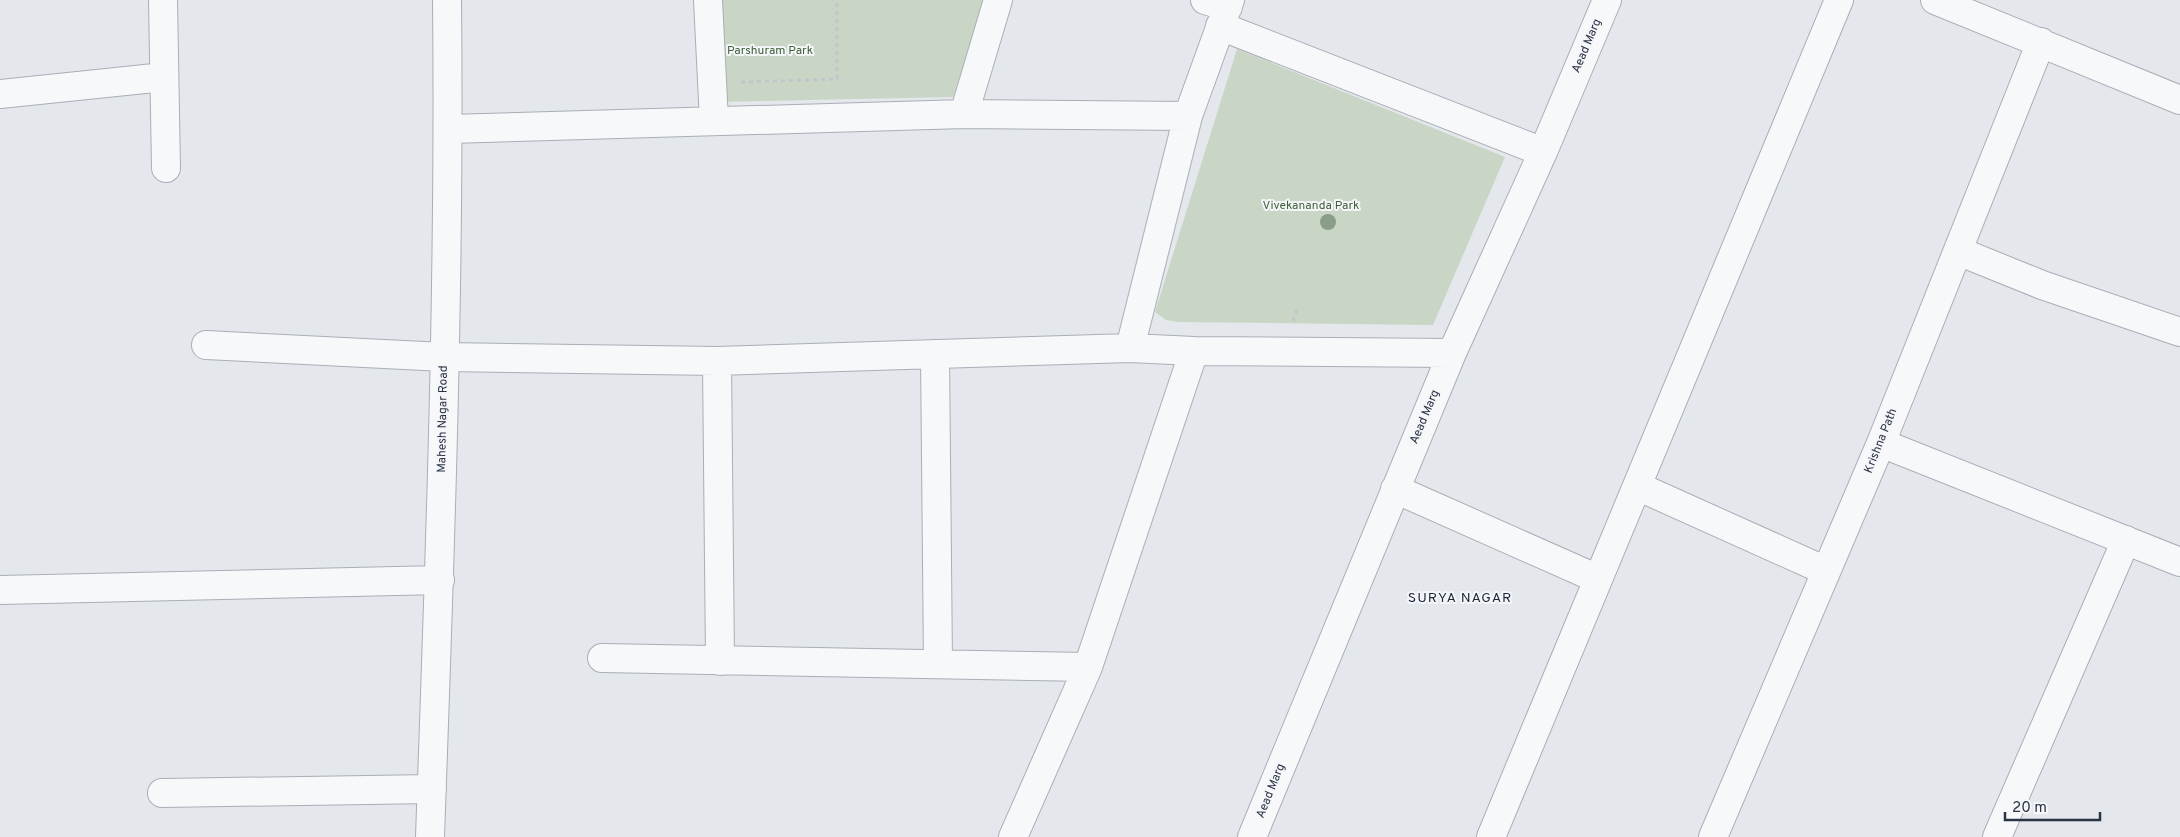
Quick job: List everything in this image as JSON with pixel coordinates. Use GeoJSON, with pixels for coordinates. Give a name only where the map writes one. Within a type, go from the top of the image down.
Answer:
{"type":"FeatureCollection","features":[{"type":"Feature","properties":{"kind":"street"},"geometry":{"type":"LineString","coordinates":[[163,0],[166,168]]}},
{"type":"Feature","properties":{"kind":"street","name":"Mahesh Nagar Road"},"geometry":{"type":"LineString","coordinates":[[430,837],[440,580],[449,129],[447,0]]}},
{"type":"Feature","properties":{"kind":"street"},"geometry":{"type":"LineString","coordinates":[[708,0],[714,121]]}},
{"type":"Feature","properties":{"kind":"street"},"geometry":{"type":"LineString","coordinates":[[964,114],[998,0]]}},
{"type":"Feature","properties":{"kind":"street","name":"Aead Marg"},"geometry":{"type":"LineString","coordinates":[[1252,837],[1452,353],[1543,152],[1606,0]]}},
{"type":"Feature","properties":{"kind":"street"},"geometry":{"type":"LineString","coordinates":[[1491,837],[1839,0]]}},
{"type":"Feature","properties":{"kind":"street"},"geometry":{"type":"LineString","coordinates":[[1935,0],[2180,100]]}},
{"type":"Feature","properties":{"kind":"street"},"geometry":{"type":"LineString","coordinates":[[1130,348],[1188,116],[1221,8],[1543,152]]}},
{"type":"Feature","properties":{"kind":"street","name":"Krishna Path"},"geometry":{"type":"LineString","coordinates":[[1713,837],[1881,443],[2041,42]]}},
{"type":"Feature","properties":{"kind":"street"},"geometry":{"type":"LineString","coordinates":[[0,94],[164,77]]}},
{"type":"Feature","properties":{"kind":"street"},"geometry":{"type":"LineString","coordinates":[[449,129],[964,114],[1188,116]]}},
{"type":"Feature","properties":{"kind":"street"},"geometry":{"type":"LineString","coordinates":[[1958,251],[2042,285],[2180,332]]}},
{"type":"Feature","properties":{"kind":"street"},"geometry":{"type":"LineString","coordinates":[[206,345],[444,357],[717,361],[1130,348],[1194,351],[1452,353]]}},
{"type":"Feature","properties":{"kind":"street"},"geometry":{"type":"LineString","coordinates":[[1013,837],[1088,666],[1194,351]]}},
{"type":"Feature","properties":{"kind":"street"},"geometry":{"type":"LineString","coordinates":[[935,354],[938,664]]}},
{"type":"Feature","properties":{"kind":"street"},"geometry":{"type":"LineString","coordinates":[[717,361],[720,660]]}},
{"type":"Feature","properties":{"kind":"street"},"geometry":{"type":"LineString","coordinates":[[1881,443],[2180,562]]}},
{"type":"Feature","properties":{"kind":"street"},"geometry":{"type":"LineString","coordinates":[[1637,486],[1826,571]]}},
{"type":"Feature","properties":{"kind":"street"},"geometry":{"type":"LineString","coordinates":[[1395,489],[1598,579]]}},
{"type":"Feature","properties":{"kind":"street"},"geometry":{"type":"LineString","coordinates":[[1997,837],[2126,540]]}},
{"type":"Feature","properties":{"kind":"street"},"geometry":{"type":"LineString","coordinates":[[0,590],[440,580]]}},
{"type":"Feature","properties":{"kind":"street"},"geometry":{"type":"LineString","coordinates":[[602,658],[1088,666]]}},
{"type":"Feature","properties":{"kind":"street"},"geometry":{"type":"LineString","coordinates":[[162,793],[432,789]]}},
{"type":"Feature","properties":{"kind":"path"},"geometry":{"type":"LineString","coordinates":[[733,82],[837,79],[837,0]]}},
{"type":"Feature","properties":{"kind":"green space","name":"Parshuram Park"},"geometry":{"type":"Polygon","coordinates":[[[718,0],[985,0],[953,97],[721,102],[718,0]]]}},
{"type":"Feature","properties":{"kind":"green space","name":"Vivekananda Park"},"geometry":{"type":"Polygon","coordinates":[[[1237,49],[1505,157],[1433,325],[1179,322],[1166,320],[1155,312],[1237,49]]]}},
{"type":"Feature","properties":{"kind":"district","name":"SURYA NAGAR"},"geometry":{"type":"Point","coordinates":[1460,598]}}]}
